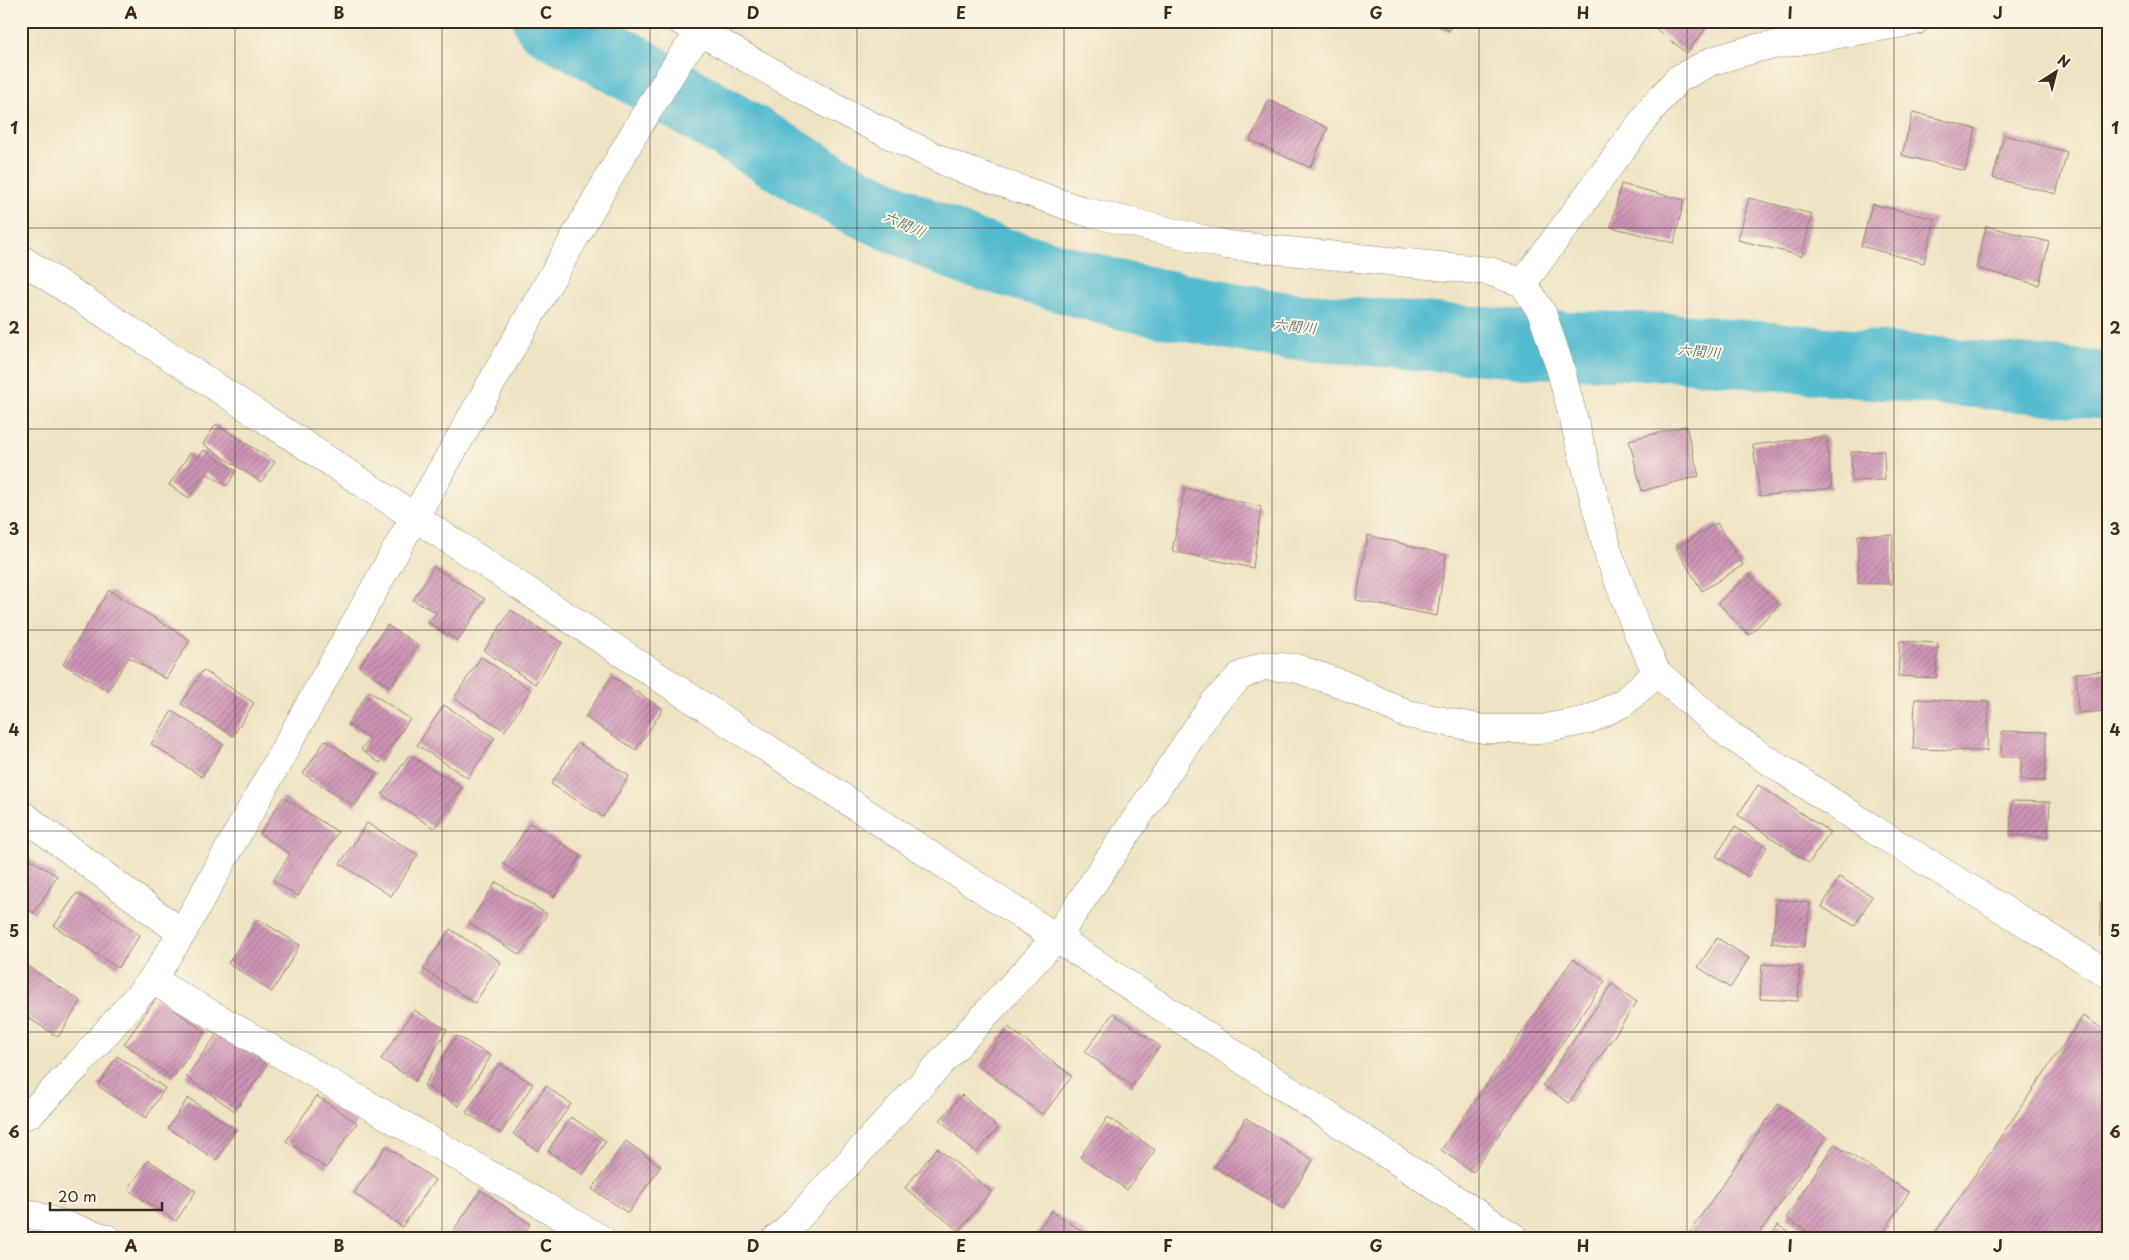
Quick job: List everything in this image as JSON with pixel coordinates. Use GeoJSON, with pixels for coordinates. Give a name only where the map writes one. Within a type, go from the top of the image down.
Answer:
{"type":"FeatureCollection","features":[{"type":"Feature","properties":{"kind":"street"},"geometry":{"type":"LineString","coordinates":[[1523,283],[1653,107],[1678,79],[1712,61],[1757,48],[1914,21]]}},
{"type":"Feature","properties":{"kind":"street"},"geometry":{"type":"LineString","coordinates":[[21,1117],[31,1113],[78,1065],[152,980],[182,933],[414,518],[639,124],[682,56],[698,25],[837,109],[954,166],[1083,211],[1227,245],[1489,271],[1523,283],[1542,313],[1560,367],[1609,555],[1638,633],[1657,673],[1731,736],[1873,829],[2108,974]]}},
{"type":"Feature","properties":{"kind":"street"},"geometry":{"type":"LineString","coordinates":[[21,259],[414,518],[1057,936],[1516,1239]]}},
{"type":"Feature","properties":{"kind":"street"},"geometry":{"type":"LineString","coordinates":[[776,1239],[785,1232],[1057,936],[1213,704],[1240,676],[1263,666],[1295,668],[1342,684],[1407,714],[1483,729],[1541,729],[1588,720],[1623,703],[1657,673]]}},
{"type":"Feature","properties":{"kind":"street"},"geometry":{"type":"LineString","coordinates":[[21,814],[182,933]]}},
{"type":"Feature","properties":{"kind":"street"},"geometry":{"type":"LineString","coordinates":[[152,980],[601,1239]]}},
{"type":"Feature","properties":{"kind":"street"},"geometry":{"type":"LineString","coordinates":[[21,1211],[108,1239]]}},
{"type":"Feature","properties":{"kind":"building"},"geometry":{"type":"Polygon","coordinates":[[[1427,21],[1453,21],[1449,31],[1427,21]]]}},
{"type":"Feature","properties":{"kind":"building"},"geometry":{"type":"Polygon","coordinates":[[[1646,21],[1711,21],[1687,53],[1646,21]]]}},
{"type":"Feature","properties":{"kind":"building"},"geometry":{"type":"Polygon","coordinates":[[[1269,100],[1328,128],[1310,168],[1250,140],[1269,100]]]}},
{"type":"Feature","properties":{"kind":"building"},"geometry":{"type":"Polygon","coordinates":[[[1913,112],[1976,129],[1965,171],[1902,155],[1913,112]]]}},
{"type":"Feature","properties":{"kind":"building"},"geometry":{"type":"Polygon","coordinates":[[[2004,135],[2067,152],[2056,194],[1993,178],[2004,135]]]}},
{"type":"Feature","properties":{"kind":"building"},"geometry":{"type":"Polygon","coordinates":[[[1621,184],[1684,200],[1674,243],[1611,227],[1621,184]]]}},
{"type":"Feature","properties":{"kind":"building"},"geometry":{"type":"Polygon","coordinates":[[[1749,198],[1812,214],[1802,256],[1738,240],[1749,198]]]}},
{"type":"Feature","properties":{"kind":"building"},"geometry":{"type":"Polygon","coordinates":[[[1872,204],[1935,219],[1924,263],[1861,246],[1872,204]]]}},
{"type":"Feature","properties":{"kind":"building"},"geometry":{"type":"Polygon","coordinates":[[[1986,226],[2049,242],[2039,285],[1976,268],[1986,226]]]}},
{"type":"Feature","properties":{"kind":"building"},"geometry":{"type":"Polygon","coordinates":[[[216,424],[275,462],[261,482],[203,444],[216,424]]]}},
{"type":"Feature","properties":{"kind":"building"},"geometry":{"type":"Polygon","coordinates":[[[1686,426],[1699,476],[1642,491],[1629,440],[1686,426]]]}},
{"type":"Feature","properties":{"kind":"building"},"geometry":{"type":"Polygon","coordinates":[[[1826,436],[1832,488],[1760,496],[1753,445],[1826,436]]]}},
{"type":"Feature","properties":{"kind":"building"},"geometry":{"type":"Polygon","coordinates":[[[204,450],[236,471],[227,486],[206,473],[189,498],[169,485],[190,453],[198,458],[204,450]]]}},
{"type":"Feature","properties":{"kind":"building"},"geometry":{"type":"Polygon","coordinates":[[[1884,451],[1885,480],[1852,481],[1851,452],[1884,451]]]}},
{"type":"Feature","properties":{"kind":"building"},"geometry":{"type":"Polygon","coordinates":[[[1185,488],[1261,507],[1253,568],[1172,551],[1185,488]]]}},
{"type":"Feature","properties":{"kind":"building"},"geometry":{"type":"Polygon","coordinates":[[[1717,523],[1743,565],[1702,591],[1676,548],[1717,523]]]}},
{"type":"Feature","properties":{"kind":"building"},"geometry":{"type":"Polygon","coordinates":[[[1368,535],[1446,555],[1437,616],[1356,600],[1368,535]]]}},
{"type":"Feature","properties":{"kind":"building"},"geometry":{"type":"Polygon","coordinates":[[[1858,535],[1893,535],[1892,584],[1858,583],[1858,535]]]}},
{"type":"Feature","properties":{"kind":"building"},"geometry":{"type":"Polygon","coordinates":[[[434,567],[485,599],[458,641],[428,623],[437,613],[413,600],[434,567]]]}},
{"type":"Feature","properties":{"kind":"building"},"geometry":{"type":"Polygon","coordinates":[[[1748,574],[1779,605],[1749,635],[1718,603],[1748,574]]]}},
{"type":"Feature","properties":{"kind":"building"},"geometry":{"type":"Polygon","coordinates":[[[109,590],[190,640],[166,679],[129,657],[108,691],[63,664],[109,590]]]}},
{"type":"Feature","properties":{"kind":"building"},"geometry":{"type":"Polygon","coordinates":[[[511,610],[562,643],[535,684],[484,651],[511,610]]]}},
{"type":"Feature","properties":{"kind":"building"},"geometry":{"type":"Polygon","coordinates":[[[387,625],[418,645],[391,687],[359,667],[387,625]]]}},
{"type":"Feature","properties":{"kind":"building"},"geometry":{"type":"Polygon","coordinates":[[[1900,641],[1938,643],[1936,678],[1898,676],[1900,641]]]}},
{"type":"Feature","properties":{"kind":"building"},"geometry":{"type":"Polygon","coordinates":[[[481,657],[531,690],[505,731],[454,698],[481,657]]]}},
{"type":"Feature","properties":{"kind":"building"},"geometry":{"type":"Polygon","coordinates":[[[203,670],[254,703],[233,736],[181,704],[203,670]]]}},
{"type":"Feature","properties":{"kind":"building"},"geometry":{"type":"Polygon","coordinates":[[[2108,671],[2108,711],[2078,713],[2076,673],[2108,671]]]}},
{"type":"Feature","properties":{"kind":"building"},"geometry":{"type":"Polygon","coordinates":[[[612,676],[663,709],[636,750],[585,717],[612,676]]]}},
{"type":"Feature","properties":{"kind":"building"},"geometry":{"type":"Polygon","coordinates":[[[369,691],[410,719],[380,763],[361,750],[369,738],[347,724],[369,691]]]}},
{"type":"Feature","properties":{"kind":"building"},"geometry":{"type":"Polygon","coordinates":[[[1915,699],[1989,702],[1987,751],[1913,749],[1915,699]]]}},
{"type":"Feature","properties":{"kind":"building"},"geometry":{"type":"Polygon","coordinates":[[[444,705],[495,738],[468,778],[417,745],[444,705]]]}},
{"type":"Feature","properties":{"kind":"building"},"geometry":{"type":"Polygon","coordinates":[[[172,711],[223,744],[202,777],[151,744],[172,711]]]}},
{"type":"Feature","properties":{"kind":"building"},"geometry":{"type":"Polygon","coordinates":[[[2002,731],[2046,732],[2045,781],[2021,780],[2021,757],[2001,757],[2002,731]]]}},
{"type":"Feature","properties":{"kind":"building"},"geometry":{"type":"Polygon","coordinates":[[[325,740],[376,773],[355,806],[303,774],[325,740]]]}},
{"type":"Feature","properties":{"kind":"building"},"geometry":{"type":"Polygon","coordinates":[[[578,743],[629,776],[603,817],[551,784],[578,743]]]}},
{"type":"Feature","properties":{"kind":"building"},"geometry":{"type":"Polygon","coordinates":[[[409,755],[461,787],[434,828],[382,795],[409,755]]]}},
{"type":"Feature","properties":{"kind":"building"},"geometry":{"type":"Polygon","coordinates":[[[1758,785],[1830,832],[1809,863],[1738,815],[1758,785]]]}},
{"type":"Feature","properties":{"kind":"building"},"geometry":{"type":"Polygon","coordinates":[[[283,797],[338,832],[298,896],[273,881],[290,854],[260,834],[283,797]]]}},
{"type":"Feature","properties":{"kind":"building"},"geometry":{"type":"Polygon","coordinates":[[[2012,801],[2050,802],[2048,837],[2010,835],[2012,801]]]}},
{"type":"Feature","properties":{"kind":"building"},"geometry":{"type":"Polygon","coordinates":[[[367,823],[418,855],[391,896],[340,864],[367,823]]]}},
{"type":"Feature","properties":{"kind":"building"},"geometry":{"type":"Polygon","coordinates":[[[530,823],[581,856],[554,897],[503,864],[530,823]]]}},
{"type":"Feature","properties":{"kind":"building"},"geometry":{"type":"Polygon","coordinates":[[[1735,827],[1767,847],[1748,877],[1716,856],[1735,827]]]}},
{"type":"Feature","properties":{"kind":"building"},"geometry":{"type":"Polygon","coordinates":[[[21,853],[57,876],[34,913],[21,905],[21,853]]]}},
{"type":"Feature","properties":{"kind":"building"},"geometry":{"type":"Polygon","coordinates":[[[1839,877],[1872,896],[1855,926],[1822,907],[1839,877]]]}},
{"type":"Feature","properties":{"kind":"building"},"geometry":{"type":"Polygon","coordinates":[[[496,882],[547,914],[520,955],[469,923],[496,882]]]}},
{"type":"Feature","properties":{"kind":"building"},"geometry":{"type":"Polygon","coordinates":[[[77,893],[140,935],[118,968],[54,926],[77,893]]]}},
{"type":"Feature","properties":{"kind":"building"},"geometry":{"type":"Polygon","coordinates":[[[1777,899],[1810,903],[1804,947],[1772,943],[1777,899]]]}},
{"type":"Feature","properties":{"kind":"building"},"geometry":{"type":"Polygon","coordinates":[[[2100,903],[2108,903],[2108,937],[2101,937],[2100,903]]]}},
{"type":"Feature","properties":{"kind":"building"},"geometry":{"type":"Polygon","coordinates":[[[258,919],[300,945],[272,992],[228,963],[258,919]]]}},
{"type":"Feature","properties":{"kind":"building"},"geometry":{"type":"Polygon","coordinates":[[[450,929],[501,962],[475,1003],[423,969],[450,929]]]}},
{"type":"Feature","properties":{"kind":"building"},"geometry":{"type":"Polygon","coordinates":[[[1717,938],[1749,958],[1730,988],[1698,967],[1717,938]]]}},
{"type":"Feature","properties":{"kind":"building"},"geometry":{"type":"Polygon","coordinates":[[[1573,959],[1605,981],[1473,1172],[1441,1150],[1573,959]]]}},
{"type":"Feature","properties":{"kind":"building"},"geometry":{"type":"Polygon","coordinates":[[[23,963],[81,1001],[58,1037],[21,1013],[23,963]]]}},
{"type":"Feature","properties":{"kind":"building"},"geometry":{"type":"Polygon","coordinates":[[[1762,964],[1800,966],[1798,1001],[1760,999],[1762,964]]]}},
{"type":"Feature","properties":{"kind":"building"},"geometry":{"type":"Polygon","coordinates":[[[1612,984],[1637,1002],[1569,1103],[1543,1085],[1612,984]]]}},
{"type":"Feature","properties":{"kind":"building"},"geometry":{"type":"Polygon","coordinates":[[[157,997],[205,1032],[173,1078],[124,1044],[157,997]]]}},
{"type":"Feature","properties":{"kind":"building"},"geometry":{"type":"Polygon","coordinates":[[[414,1010],[447,1030],[415,1081],[381,1059],[414,1010]]]}},
{"type":"Feature","properties":{"kind":"building"},"geometry":{"type":"Polygon","coordinates":[[[1113,1013],[1160,1046],[1132,1086],[1085,1052],[1113,1013]]]}},
{"type":"Feature","properties":{"kind":"building"},"geometry":{"type":"Polygon","coordinates":[[[2083,1016],[2108,1032],[2108,1239],[1931,1239],[2083,1016]]]}},
{"type":"Feature","properties":{"kind":"building"},"geometry":{"type":"Polygon","coordinates":[[[1008,1027],[1072,1076],[1043,1115],[979,1066],[1008,1027]]]}},
{"type":"Feature","properties":{"kind":"building"},"geometry":{"type":"Polygon","coordinates":[[[219,1031],[267,1065],[235,1111],[186,1077],[219,1031]]]}},
{"type":"Feature","properties":{"kind":"building"},"geometry":{"type":"Polygon","coordinates":[[[457,1036],[491,1056],[459,1106],[424,1085],[457,1036]]]}},
{"type":"Feature","properties":{"kind":"building"},"geometry":{"type":"Polygon","coordinates":[[[117,1056],[165,1088],[146,1118],[98,1086],[117,1056]]]}},
{"type":"Feature","properties":{"kind":"building"},"geometry":{"type":"Polygon","coordinates":[[[499,1063],[533,1084],[501,1133],[466,1113],[499,1063]]]}},
{"type":"Feature","properties":{"kind":"building"},"geometry":{"type":"Polygon","coordinates":[[[546,1086],[571,1104],[538,1151],[513,1134],[546,1086]]]}},
{"type":"Feature","properties":{"kind":"building"},"geometry":{"type":"Polygon","coordinates":[[[962,1095],[998,1128],[976,1153],[940,1120],[962,1095]]]}},
{"type":"Feature","properties":{"kind":"building"},"geometry":{"type":"Polygon","coordinates":[[[317,1096],[357,1123],[326,1168],[286,1141],[317,1096]]]}},
{"type":"Feature","properties":{"kind":"building"},"geometry":{"type":"Polygon","coordinates":[[[188,1098],[236,1130],[216,1160],[168,1128],[188,1098]]]}},
{"type":"Feature","properties":{"kind":"building"},"geometry":{"type":"Polygon","coordinates":[[[1778,1104],[1826,1137],[1756,1239],[1685,1239],[1778,1104]]]}},
{"type":"Feature","properties":{"kind":"building"},"geometry":{"type":"Polygon","coordinates":[[[571,1117],[606,1141],[583,1175],[548,1151],[571,1117]]]}},
{"type":"Feature","properties":{"kind":"building"},"geometry":{"type":"Polygon","coordinates":[[[1108,1117],[1155,1150],[1127,1190],[1080,1157],[1108,1117]]]}},
{"type":"Feature","properties":{"kind":"building"},"geometry":{"type":"Polygon","coordinates":[[[1246,1118],[1313,1160],[1283,1209],[1215,1167],[1246,1118]]]}},
{"type":"Feature","properties":{"kind":"building"},"geometry":{"type":"Polygon","coordinates":[[[626,1141],[661,1166],[628,1213],[592,1189],[626,1141]]]}},
{"type":"Feature","properties":{"kind":"building"},"geometry":{"type":"Polygon","coordinates":[[[1834,1144],[1909,1192],[1879,1239],[1819,1239],[1786,1218],[1834,1144]]]}},
{"type":"Feature","properties":{"kind":"building"},"geometry":{"type":"Polygon","coordinates":[[[386,1146],[435,1180],[402,1227],[354,1193],[386,1146]]]}},
{"type":"Feature","properties":{"kind":"building"},"geometry":{"type":"Polygon","coordinates":[[[937,1148],[991,1191],[959,1231],[905,1188],[937,1148]]]}},
{"type":"Feature","properties":{"kind":"building"},"geometry":{"type":"Polygon","coordinates":[[[148,1160],[196,1191],[176,1221],[128,1190],[148,1160]]]}},
{"type":"Feature","properties":{"kind":"building"},"geometry":{"type":"Polygon","coordinates":[[[481,1190],[530,1224],[520,1239],[452,1239],[449,1237],[481,1190]]]}},
{"type":"Feature","properties":{"kind":"building"},"geometry":{"type":"Polygon","coordinates":[[[1051,1211],[1095,1239],[1033,1239],[1051,1211]]]}},
{"type":"Feature","properties":{"kind":"building"},"geometry":{"type":"Polygon","coordinates":[[[1778,1225],[1798,1239],[1769,1239],[1778,1225]]]}},
{"type":"Feature","properties":{"kind":"waterway","name":"六間川"},"geometry":{"type":"LineString","coordinates":[[547,21],[632,68],[850,198],[969,252],[1124,296],[1280,325],[1522,344],[1669,347],[2108,386]]}}]}
